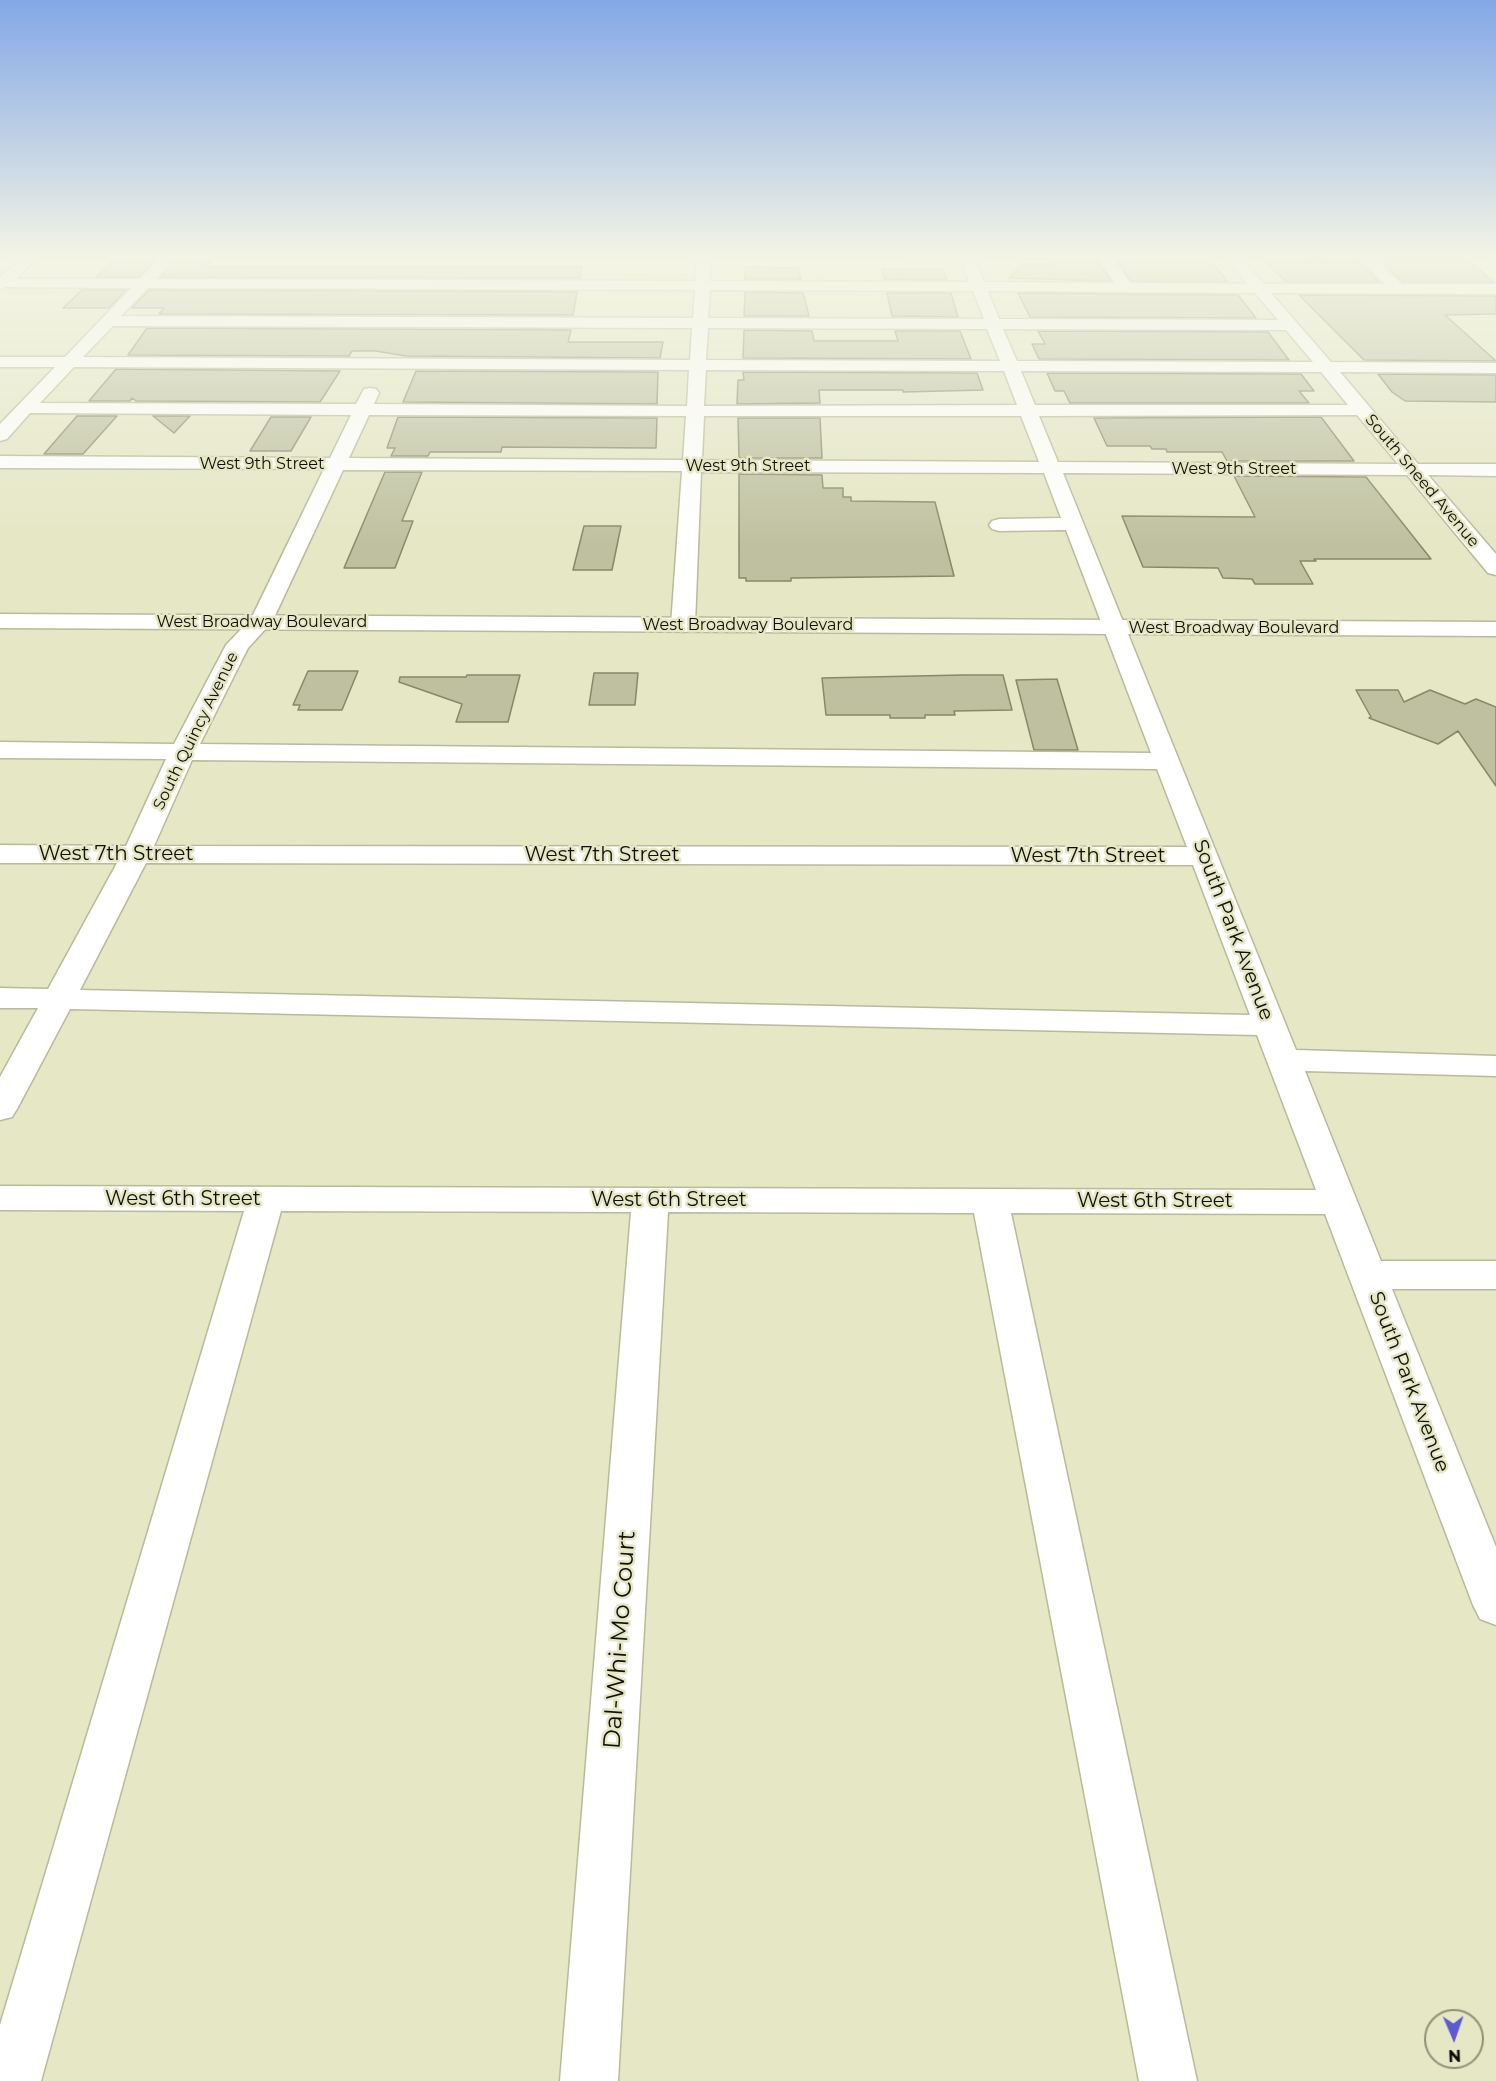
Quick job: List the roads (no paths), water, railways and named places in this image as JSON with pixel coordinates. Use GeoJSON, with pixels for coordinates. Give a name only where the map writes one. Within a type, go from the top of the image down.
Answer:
{"type":"FeatureCollection","features":[{"type":"Feature","properties":{"kind":"main road"},"geometry":{"type":"LineString","coordinates":[[0,435],[78,353]]}},
{"type":"Feature","properties":{"kind":"main road","name":"South Quincy Avenue"},"geometry":{"type":"LineString","coordinates":[[0,1109],[136,855],[183,752],[238,645],[261,622],[389,353]]}},
{"type":"Feature","properties":{"kind":"main road"},"geometry":{"type":"LineString","coordinates":[[683,625],[699,353]]}},
{"type":"Feature","properties":{"kind":"main road","name":"South Park Avenue"},"geometry":{"type":"LineString","coordinates":[[1005,353],[1115,627],[1338,1202],[1494,1593]]}},
{"type":"Feature","properties":{"kind":"main road","name":"South Sneed Avenue"},"geometry":{"type":"LineString","coordinates":[[1314,353],[1496,568]]}},
{"type":"Feature","properties":{"kind":"main road"},"geometry":{"type":"LineString","coordinates":[[0,362],[1496,368]]}},
{"type":"Feature","properties":{"kind":"main road"},"geometry":{"type":"LineString","coordinates":[[26,408],[1362,411]]}},
{"type":"Feature","properties":{"kind":"main road","name":"West 9th Street"},"geometry":{"type":"LineString","coordinates":[[0,462],[692,466],[985,475],[1050,468],[1496,470]]}},
{"type":"Feature","properties":{"kind":"main road"},"geometry":{"type":"LineString","coordinates":[[999,525],[1073,524]]}},
{"type":"Feature","properties":{"kind":"main road","name":"West Broadway Boulevard"},"geometry":{"type":"LineString","coordinates":[[0,621],[1496,629]]}},
{"type":"Feature","properties":{"kind":"main road"},"geometry":{"type":"LineString","coordinates":[[0,750],[1167,761]]}},
{"type":"Feature","properties":{"kind":"main road","name":"West 7th Street"},"geometry":{"type":"LineString","coordinates":[[0,854],[1204,856]]}},
{"type":"Feature","properties":{"kind":"main road"},"geometry":{"type":"LineString","coordinates":[[0,998],[1270,1025]]}},
{"type":"Feature","properties":{"kind":"main road"},"geometry":{"type":"LineString","coordinates":[[1283,1060],[1496,1066]]}},
{"type":"Feature","properties":{"kind":"main road","name":"West 6th Street"},"geometry":{"type":"LineString","coordinates":[[0,1198],[1338,1202]]}},
{"type":"Feature","properties":{"kind":"main road"},"geometry":{"type":"LineString","coordinates":[[12,2081],[266,1199]]}},
{"type":"Feature","properties":{"kind":"main road","name":"Dal-Whi-Mo Court"},"geometry":{"type":"LineString","coordinates":[[589,2081],[650,1200]]}},
{"type":"Feature","properties":{"kind":"main road"},"geometry":{"type":"LineString","coordinates":[[990,1200],[1168,2081]]}},
{"type":"Feature","properties":{"kind":"main road"},"geometry":{"type":"LineString","coordinates":[[1367,1275],[1496,1275]]}}]}
